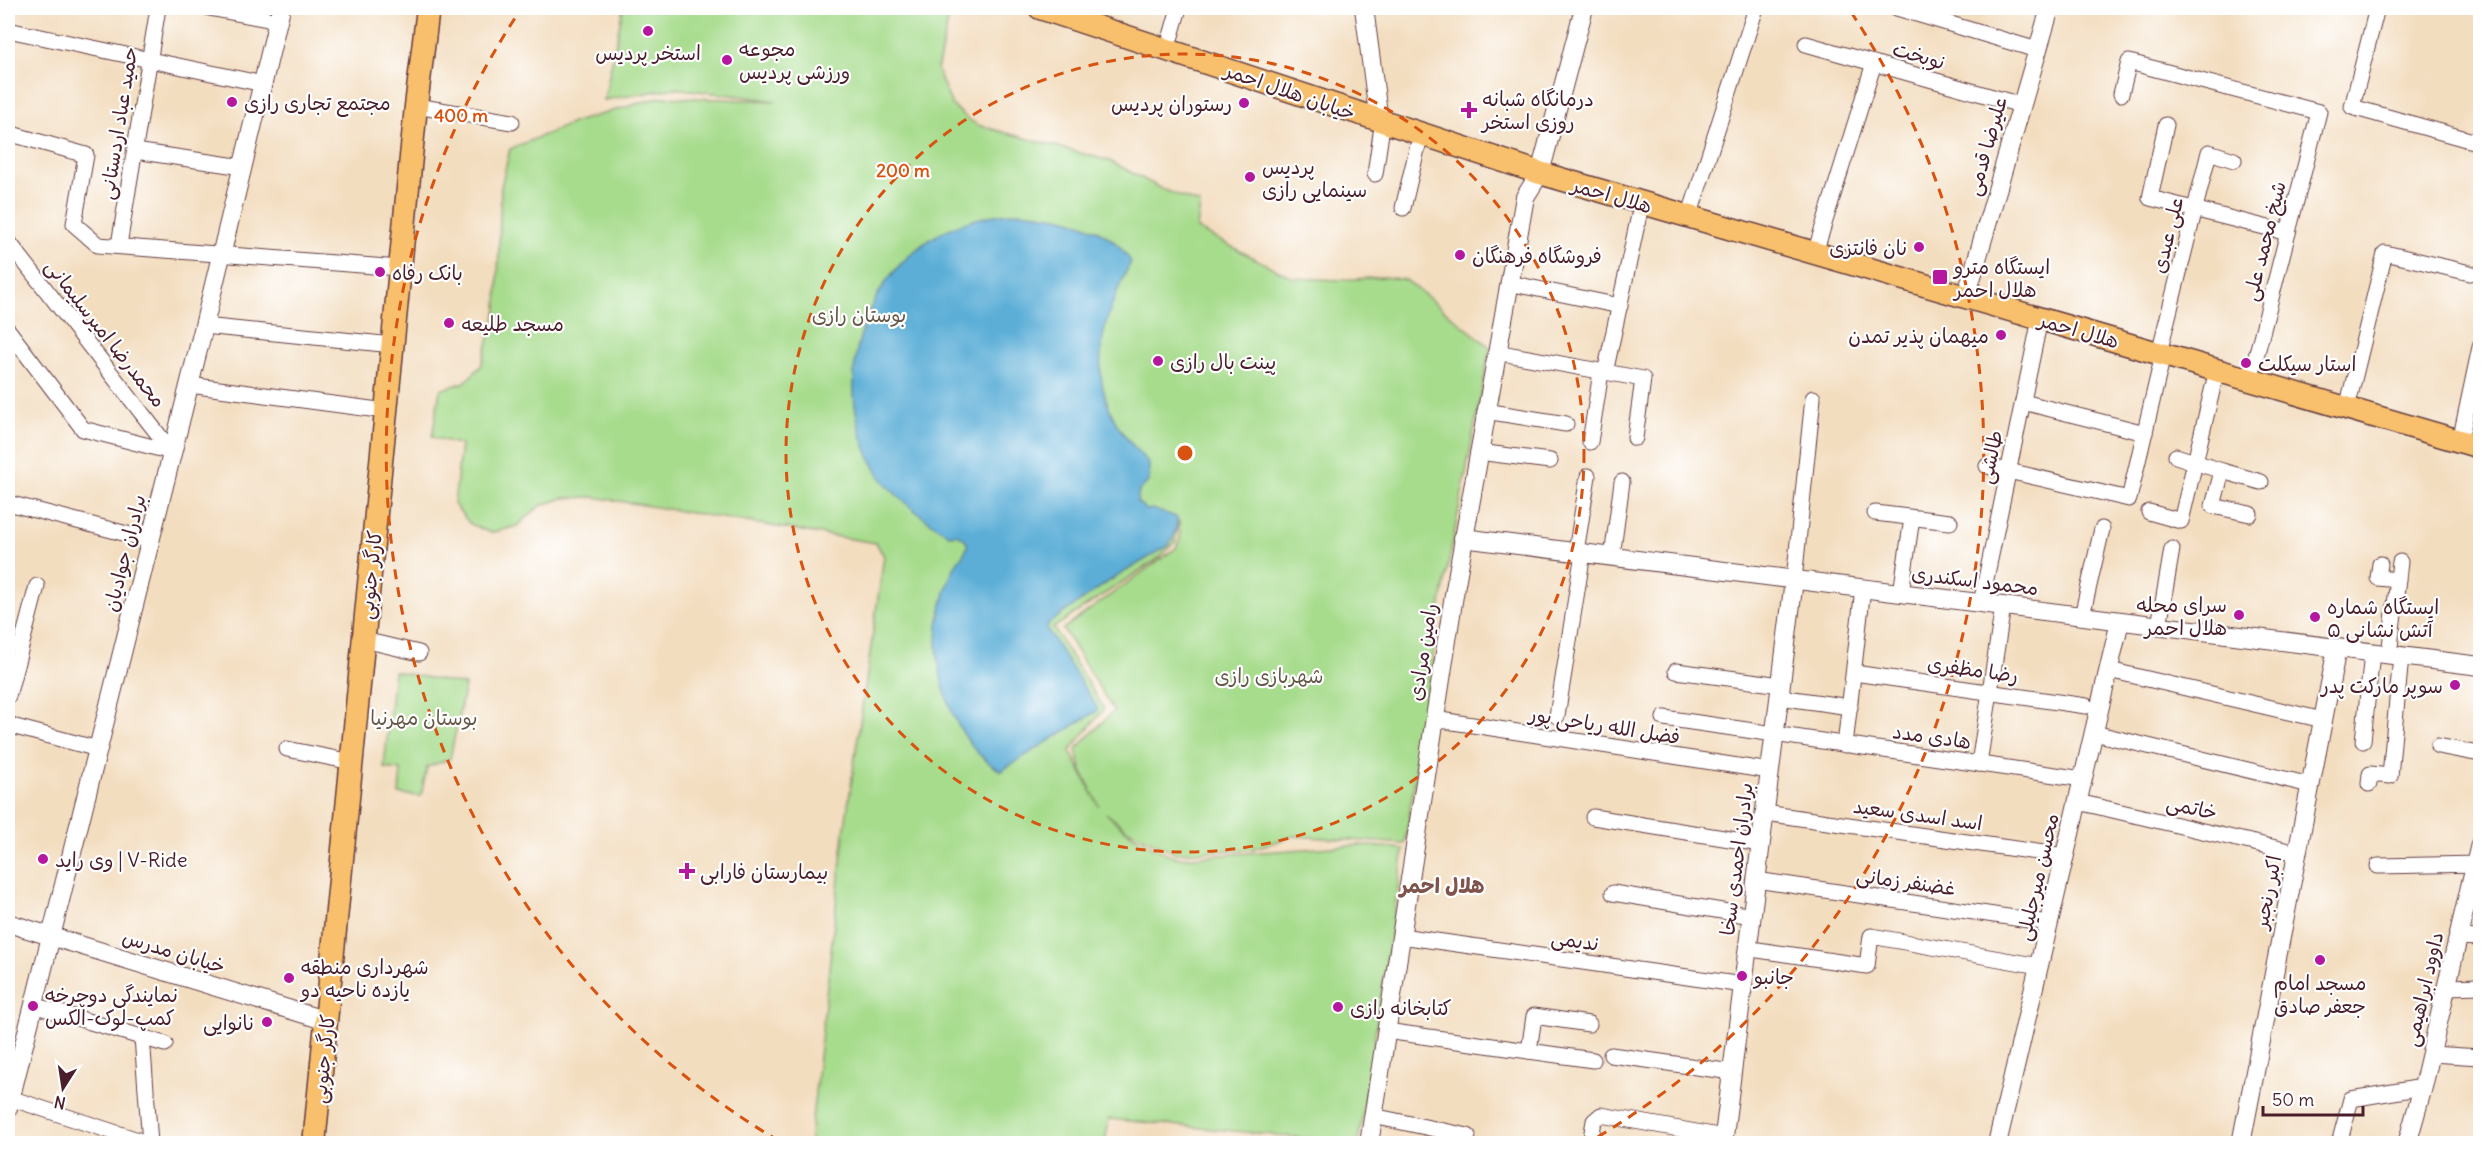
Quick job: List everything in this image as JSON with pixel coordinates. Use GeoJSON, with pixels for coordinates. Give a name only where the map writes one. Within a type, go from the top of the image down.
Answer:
{"type":"FeatureCollection","features":[{"type":"Feature","properties":{"kind":"main road","name":"کارگر جنوبی"},"geometry":{"type":"LineString","coordinates":[[314,1143],[416,106],[428,8]]}},
{"type":"Feature","properties":{"kind":"main road","name":"خیابان هلال احمر"},"geometry":{"type":"LineString","coordinates":[[1040,8],[1071,12],[1167,50],[1380,127],[1539,173]]}},
{"type":"Feature","properties":{"kind":"main road","name":"هلال احمر"},"geometry":{"type":"LineString","coordinates":[[1539,173],[2470,444]]}},
{"type":"Feature","properties":{"kind":"street","name":"حمید عباد اردستانی"},"geometry":{"type":"LineString","coordinates":[[119,245],[158,8]]}},
{"type":"Feature","properties":{"kind":"street"},"geometry":{"type":"LineString","coordinates":[[209,8],[280,14]]}},
{"type":"Feature","properties":{"kind":"street"},"geometry":{"type":"LineString","coordinates":[[1167,50],[1179,8]]}},
{"type":"Feature","properties":{"kind":"street"},"geometry":{"type":"LineString","coordinates":[[1364,8],[1380,127],[1375,174]]}},
{"type":"Feature","properties":{"kind":"street","name":"رامین مرادی"},"geometry":{"type":"LineString","coordinates":[[1369,1143],[1463,538],[1525,197],[1539,173],[1584,8]]}},
{"type":"Feature","properties":{"kind":"street"},"geometry":{"type":"LineString","coordinates":[[1689,217],[1756,8]]}},
{"type":"Feature","properties":{"kind":"street"},"geometry":{"type":"LineString","coordinates":[[1898,8],[2037,50]]}},
{"type":"Feature","properties":{"kind":"street","name":"علیرضا قدمی"},"geometry":{"type":"LineString","coordinates":[[1966,297],[2050,8]]}},
{"type":"Feature","properties":{"kind":"street"},"geometry":{"type":"LineString","coordinates":[[2377,8],[2352,107],[2481,143]]}},
{"type":"Feature","properties":{"kind":"street","name":"برادران جوادیان"},"geometry":{"type":"LineString","coordinates":[[9,1103],[280,14]]}},
{"type":"Feature","properties":{"kind":"street"},"geometry":{"type":"LineString","coordinates":[[8,30],[263,84]]}},
{"type":"Feature","properties":{"kind":"street","name":"نوبخت"},"geometry":{"type":"LineString","coordinates":[[1806,44],[2021,105]]}},
{"type":"Feature","properties":{"kind":"street","name":"شیخ محمد علی"},"geometry":{"type":"LineString","coordinates":[[2121,94],[2129,62],[2319,112],[2250,380]]}},
{"type":"Feature","properties":{"kind":"street"},"geometry":{"type":"LineString","coordinates":[[1815,254],[1874,63]]}},
{"type":"Feature","properties":{"kind":"street"},"geometry":{"type":"LineString","coordinates":[[416,106],[512,122]]}},
{"type":"Feature","properties":{"kind":"street"},"geometry":{"type":"LineString","coordinates":[[2166,125],[2150,198],[2288,233]]}},
{"type":"Feature","properties":{"kind":"street"},"geometry":{"type":"LineString","coordinates":[[8,133],[86,155],[74,224],[98,245],[400,268]]}},
{"type":"Feature","properties":{"kind":"street"},"geometry":{"type":"LineString","coordinates":[[1402,208],[1418,145]]}},
{"type":"Feature","properties":{"kind":"street"},"geometry":{"type":"LineString","coordinates":[[135,151],[243,167]]}},
{"type":"Feature","properties":{"kind":"street","name":"علی عبدی"},"geometry":{"type":"LineString","coordinates":[[2008,471],[2129,500],[2161,354],[2210,152],[2234,160]]}},
{"type":"Feature","properties":{"kind":"street"},"geometry":{"type":"LineString","coordinates":[[1590,442],[1603,372],[1620,306],[1639,214]]}},
{"type":"Feature","properties":{"kind":"street","name":"محمدرضا امیرسلیمانی"},"geometry":{"type":"LineString","coordinates":[[9,245],[172,452]]}},
{"type":"Feature","properties":{"kind":"street"},"geometry":{"type":"LineString","coordinates":[[2347,408],[2385,253],[2470,273]]}},
{"type":"Feature","properties":{"kind":"street"},"geometry":{"type":"LineString","coordinates":[[1509,283],[1620,306]]}},
{"type":"Feature","properties":{"kind":"street","name":"طالشی"},"geometry":{"type":"LineString","coordinates":[[1981,603],[2040,319]]}},
{"type":"Feature","properties":{"kind":"street"},"geometry":{"type":"LineString","coordinates":[[204,326],[393,345]]}},
{"type":"Feature","properties":{"kind":"street"},"geometry":{"type":"LineString","coordinates":[[8,330],[82,429],[172,452]]}},
{"type":"Feature","properties":{"kind":"street"},"geometry":{"type":"LineString","coordinates":[[2470,444],[2481,347]]}},
{"type":"Feature","properties":{"kind":"street"},"geometry":{"type":"LineString","coordinates":[[1496,352],[1643,378],[1635,438]]}},
{"type":"Feature","properties":{"kind":"street"},"geometry":{"type":"LineString","coordinates":[[2149,512],[2181,521],[2217,370]]}},
{"type":"Feature","properties":{"kind":"street"},"geometry":{"type":"LineString","coordinates":[[189,385],[386,411]]}},
{"type":"Feature","properties":{"kind":"street"},"geometry":{"type":"LineString","coordinates":[[1794,580],[1813,398]]}},
{"type":"Feature","properties":{"kind":"street"},"geometry":{"type":"LineString","coordinates":[[2023,402],[2145,433]]}},
{"type":"Feature","properties":{"kind":"street"},"geometry":{"type":"LineString","coordinates":[[1485,411],[1566,424]]}},
{"type":"Feature","properties":{"kind":"street"},"geometry":{"type":"LineString","coordinates":[[1478,452],[1550,461]]}},
{"type":"Feature","properties":{"kind":"street"},"geometry":{"type":"LineString","coordinates":[[2176,456],[2261,482]]}},
{"type":"Feature","properties":{"kind":"street"},"geometry":{"type":"LineString","coordinates":[[1987,466],[2008,471]]}},
{"type":"Feature","properties":{"kind":"street"},"geometry":{"type":"LineString","coordinates":[[2222,471],[2213,506],[2250,514]]}},
{"type":"Feature","properties":{"kind":"street"},"geometry":{"type":"LineString","coordinates":[[1557,716],[1580,553],[1588,476]]}},
{"type":"Feature","properties":{"kind":"street"},"geometry":{"type":"LineString","coordinates":[[1612,557],[1622,482]]}},
{"type":"Feature","properties":{"kind":"street"},"geometry":{"type":"LineString","coordinates":[[8,503],[150,540]]}},
{"type":"Feature","properties":{"kind":"street"},"geometry":{"type":"LineString","coordinates":[[1875,513],[1950,522]]}},
{"type":"Feature","properties":{"kind":"street"},"geometry":{"type":"LineString","coordinates":[[1901,593],[1912,518]]}},
{"type":"Feature","properties":{"kind":"street"},"geometry":{"type":"LineString","coordinates":[[2082,616],[2102,529]]}},
{"type":"Feature","properties":{"kind":"street","name":"محمود اسکندری"},"geometry":{"type":"LineString","coordinates":[[1463,538],[2481,666]]}},
{"type":"Feature","properties":{"kind":"street"},"geometry":{"type":"LineString","coordinates":[[2159,626],[2172,549]]}},
{"type":"Feature","properties":{"kind":"street"},"geometry":{"type":"LineString","coordinates":[[2369,784],[2370,774],[2390,776],[2388,655],[2400,562]]}},
{"type":"Feature","properties":{"kind":"street"},"geometry":{"type":"LineString","coordinates":[[2380,564],[2378,578],[2398,580]]}},
{"type":"Feature","properties":{"kind":"street","name":"برادران احمدی سخا"},"geometry":{"type":"LineString","coordinates":[[1723,1140],[1794,580]]}},
{"type":"Feature","properties":{"kind":"street"},"geometry":{"type":"LineString","coordinates":[[8,696],[37,586]]}},
{"type":"Feature","properties":{"kind":"street"},"geometry":{"type":"LineString","coordinates":[[1845,745],[1863,588]]}},
{"type":"Feature","properties":{"kind":"street"},"geometry":{"type":"LineString","coordinates":[[1979,764],[2003,606]]}},
{"type":"Feature","properties":{"kind":"street","name":"محسن میرجلیلی"},"geometry":{"type":"LineString","coordinates":[[1997,1143],[2120,621]]}},
{"type":"Feature","properties":{"kind":"street"},"geometry":{"type":"LineString","coordinates":[[364,640],[419,653]]}},
{"type":"Feature","properties":{"kind":"street","name":"اکبر رنجبر"},"geometry":{"type":"LineString","coordinates":[[2241,1143],[2337,648]]}},
{"type":"Feature","properties":{"kind":"street"},"geometry":{"type":"LineString","coordinates":[[2363,741],[2388,655]]}},
{"type":"Feature","properties":{"kind":"street"},"geometry":{"type":"LineString","coordinates":[[2109,670],[2323,720]]}},
{"type":"Feature","properties":{"kind":"street"},"geometry":{"type":"LineString","coordinates":[[1676,671],[1850,707]]}},
{"type":"Feature","properties":{"kind":"street","name":"رضا مظفری"},"geometry":{"type":"LineString","coordinates":[[1854,673],[2086,706]]}},
{"type":"Feature","properties":{"kind":"street","name":"هادی مدد"},"geometry":{"type":"LineString","coordinates":[[1664,718],[2083,779]]}},
{"type":"Feature","properties":{"kind":"street","name":"فضل الله ریاحی پور"},"geometry":{"type":"LineString","coordinates":[[1434,719],[1770,771]]}},
{"type":"Feature","properties":{"kind":"street"},"geometry":{"type":"LineString","coordinates":[[8,725],[98,749]]}},
{"type":"Feature","properties":{"kind":"street"},"geometry":{"type":"LineString","coordinates":[[2094,733],[2310,785]]}},
{"type":"Feature","properties":{"kind":"street"},"geometry":{"type":"LineString","coordinates":[[2438,746],[2481,754]]}},
{"type":"Feature","properties":{"kind":"street"},"geometry":{"type":"LineString","coordinates":[[287,749],[352,762]]}},
{"type":"Feature","properties":{"kind":"street","name":"خاتمی"},"geometry":{"type":"LineString","coordinates":[[2078,802],[2297,853]]}},
{"type":"Feature","properties":{"kind":"street","name":"اسد اسدی سعید"},"geometry":{"type":"LineString","coordinates":[[1765,813],[2065,856]]}},
{"type":"Feature","properties":{"kind":"street"},"geometry":{"type":"LineString","coordinates":[[1593,817],[1761,844]]}},
{"type":"Feature","properties":{"kind":"street","name":"داوود ابراهیمی"},"geometry":{"type":"LineString","coordinates":[[2407,1143],[2423,1087],[2481,844]]}},
{"type":"Feature","properties":{"kind":"street"},"geometry":{"type":"LineString","coordinates":[[2378,866],[2478,864]]}},
{"type":"Feature","properties":{"kind":"street","name":"غضنفر زمانی"},"geometry":{"type":"LineString","coordinates":[[1756,880],[2049,923]]}},
{"type":"Feature","properties":{"kind":"street"},"geometry":{"type":"LineString","coordinates":[[1613,893],[1752,916]]}},
{"type":"Feature","properties":{"kind":"street","name":"خیابان مدرس"},"geometry":{"type":"LineString","coordinates":[[8,923],[327,1021]]}},
{"type":"Feature","properties":{"kind":"street","name":"ندیمی"},"geometry":{"type":"LineString","coordinates":[[1401,936],[1743,985]]}},
{"type":"Feature","properties":{"kind":"street"},"geometry":{"type":"LineString","coordinates":[[1758,950],[1867,966],[1871,936],[2039,966]]}},
{"type":"Feature","properties":{"kind":"street"},"geometry":{"type":"LineString","coordinates":[[2458,937],[2481,938]]}},
{"type":"Feature","properties":{"kind":"street"},"geometry":{"type":"LineString","coordinates":[[2447,987],[2481,986]]}},
{"type":"Feature","properties":{"kind":"street"},"geometry":{"type":"LineString","coordinates":[[33,1005],[165,1044]]}},
{"type":"Feature","properties":{"kind":"street"},"geometry":{"type":"LineString","coordinates":[[1529,1051],[1534,1016],[1589,1024]]}},
{"type":"Feature","properties":{"kind":"street"},"geometry":{"type":"LineString","coordinates":[[1386,1031],[1593,1060]]}},
{"type":"Feature","properties":{"kind":"street"},"geometry":{"type":"LineString","coordinates":[[9,1103],[150,1143],[142,1037]]}},
{"type":"Feature","properties":{"kind":"street"},"geometry":{"type":"LineString","coordinates":[[2431,1054],[2481,1057]]}},
{"type":"Feature","properties":{"kind":"street"},"geometry":{"type":"LineString","coordinates":[[1611,1055],[1732,1072]]}},
{"type":"Feature","properties":{"kind":"street"},"geometry":{"type":"LineString","coordinates":[[2340,1140],[2351,1100],[2423,1087]]}},
{"type":"Feature","properties":{"kind":"street"},"geometry":{"type":"LineString","coordinates":[[1590,1143],[1594,1121],[1601,1115],[1723,1140]]}},
{"type":"Feature","properties":{"kind":"street"},"geometry":{"type":"LineString","coordinates":[[1373,1116],[1468,1136]]}},
{"type":"Feature","properties":{"kind":"green space","name":"بوستان رازی"},"geometry":{"type":"Polygon","coordinates":[[[623,8],[951,8],[937,70],[952,105],[977,125],[1110,161],[1162,189],[1200,204],[1197,229],[1293,278],[1340,280],[1384,277],[1406,280],[1490,347],[1441,603],[1405,844],[1294,836],[1252,849],[1176,853],[1126,829],[1106,813],[1122,827],[1140,840],[1179,858],[1360,845],[1404,849],[1358,1143],[1109,1119],[1105,1143],[813,1143],[810,1138],[844,834],[884,556],[876,543],[594,497],[563,498],[540,506],[517,526],[491,533],[470,524],[454,504],[461,445],[432,437],[440,390],[465,382],[481,366],[497,310],[501,187],[510,149],[575,122],[661,97],[777,101],[675,88],[604,100],[623,8]],[[1179,520],[1175,542],[1159,558],[1053,628],[1104,709],[1070,751],[1099,806],[1081,769],[1076,749],[1114,711],[1063,629],[1176,548],[1180,538],[1179,520]]]}},
{"type":"Feature","properties":{"kind":"green space","name":"بوستان مهرنیا"},"geometry":{"type":"Polygon","coordinates":[[[394,671],[465,685],[450,759],[427,767],[421,796],[399,794],[401,770],[384,768],[394,671]]]}},
{"type":"Feature","properties":{"kind":"water"},"geometry":{"type":"Polygon","coordinates":[[[1017,212],[1065,219],[1096,230],[1110,238],[1131,262],[1106,323],[1102,344],[1103,387],[1109,408],[1120,429],[1149,464],[1149,481],[1139,491],[1137,502],[1147,510],[1154,509],[1177,518],[1175,533],[1168,546],[1111,580],[1048,624],[1047,629],[1097,707],[1097,711],[1001,771],[984,759],[970,744],[958,725],[942,682],[938,660],[939,619],[945,592],[967,542],[956,534],[949,535],[920,514],[890,489],[877,472],[863,440],[855,407],[854,373],[859,340],[871,308],[888,279],[911,254],[939,234],[958,225],[1017,212]]]}},
{"type":"Feature","properties":{"kind":"place","name":"استخر پردیس"},"geometry":{"type":"Point","coordinates":[648,31]}},
{"type":"Feature","properties":{"kind":"place","name":"مجوعه ورزشی پردیس"},"geometry":{"type":"Point","coordinates":[727,60]}},
{"type":"Feature","properties":{"kind":"place","name":"مجتمع تجاری رازی"},"geometry":{"type":"Point","coordinates":[232,102]}},
{"type":"Feature","properties":{"kind":"place","name":"رستوران پردیس"},"geometry":{"type":"Point","coordinates":[1244,103]}},
{"type":"Feature","properties":{"kind":"place","name":"درمانگاه شبانه روزی استخر"},"geometry":{"type":"Point","coordinates":[1469,110]}},
{"type":"Feature","properties":{"kind":"place","name":"پردیس سینمایی رازی"},"geometry":{"type":"Point","coordinates":[1250,177]}},
{"type":"Feature","properties":{"kind":"place","name":"نان فانتزی"},"geometry":{"type":"Point","coordinates":[1919,247]}},
{"type":"Feature","properties":{"kind":"place","name":"فروشگاه فرهنگان"},"geometry":{"type":"Point","coordinates":[1460,255]}},
{"type":"Feature","properties":{"kind":"place","name":"بانک رفاه"},"geometry":{"type":"Point","coordinates":[380,272]}},
{"type":"Feature","properties":{"kind":"place","name":"ایستگاه مترو هلال احمر"},"geometry":{"type":"Point","coordinates":[1940,277]}},
{"type":"Feature","properties":{"kind":"place","name":"مسجد طلیعه"},"geometry":{"type":"Point","coordinates":[449,323]}},
{"type":"Feature","properties":{"kind":"place","name":"میهمان پذیر تمدن"},"geometry":{"type":"Point","coordinates":[2001,335]}},
{"type":"Feature","properties":{"kind":"place","name":"پینت بال رازی"},"geometry":{"type":"Point","coordinates":[1158,361]}},
{"type":"Feature","properties":{"kind":"place","name":"استار سیکلت"},"geometry":{"type":"Point","coordinates":[2246,363]}},
{"type":"Feature","properties":{"kind":"place","name":"سرای محله هلال احمر"},"geometry":{"type":"Point","coordinates":[2239,615]}},
{"type":"Feature","properties":{"kind":"place","name":"ایستگاه شماره ۵ آتش نشانی"},"geometry":{"type":"Point","coordinates":[2315,617]}},
{"type":"Feature","properties":{"kind":"place","name":"سوپر مارکت پدر"},"geometry":{"type":"Point","coordinates":[2455,685]}},
{"type":"Feature","properties":{"kind":"place","name":"وی راید | V-Ride"},"geometry":{"type":"Point","coordinates":[43,859]}},
{"type":"Feature","properties":{"kind":"place","name":"بیمارستان فارابی"},"geometry":{"type":"Point","coordinates":[687,871]}},
{"type":"Feature","properties":{"kind":"place","name":"مسجد امام جعفر صادق"},"geometry":{"type":"Point","coordinates":[2320,960]}},
{"type":"Feature","properties":{"kind":"place","name":"جانبو"},"geometry":{"type":"Point","coordinates":[1742,976]}},
{"type":"Feature","properties":{"kind":"place","name":"شهرداری منطقه یازده ناحیه دو"},"geometry":{"type":"Point","coordinates":[289,978]}},
{"type":"Feature","properties":{"kind":"place","name":"نمایندگی دوچرخه کمپ-لوک-الکس"},"geometry":{"type":"Point","coordinates":[33,1006]}},
{"type":"Feature","properties":{"kind":"place","name":"کتابخانه رازی"},"geometry":{"type":"Point","coordinates":[1338,1007]}},
{"type":"Feature","properties":{"kind":"place","name":"نانوایی"},"geometry":{"type":"Point","coordinates":[267,1022]}},
{"type":"Feature","properties":{"kind":"district","name":"هلال احمر"},"geometry":{"type":"Point","coordinates":[1442,885]}},
{"type":"Feature","properties":{"kind":"park label","name":"شهربازی رازی"},"geometry":{"type":"Point","coordinates":[1269,675]}}]}
